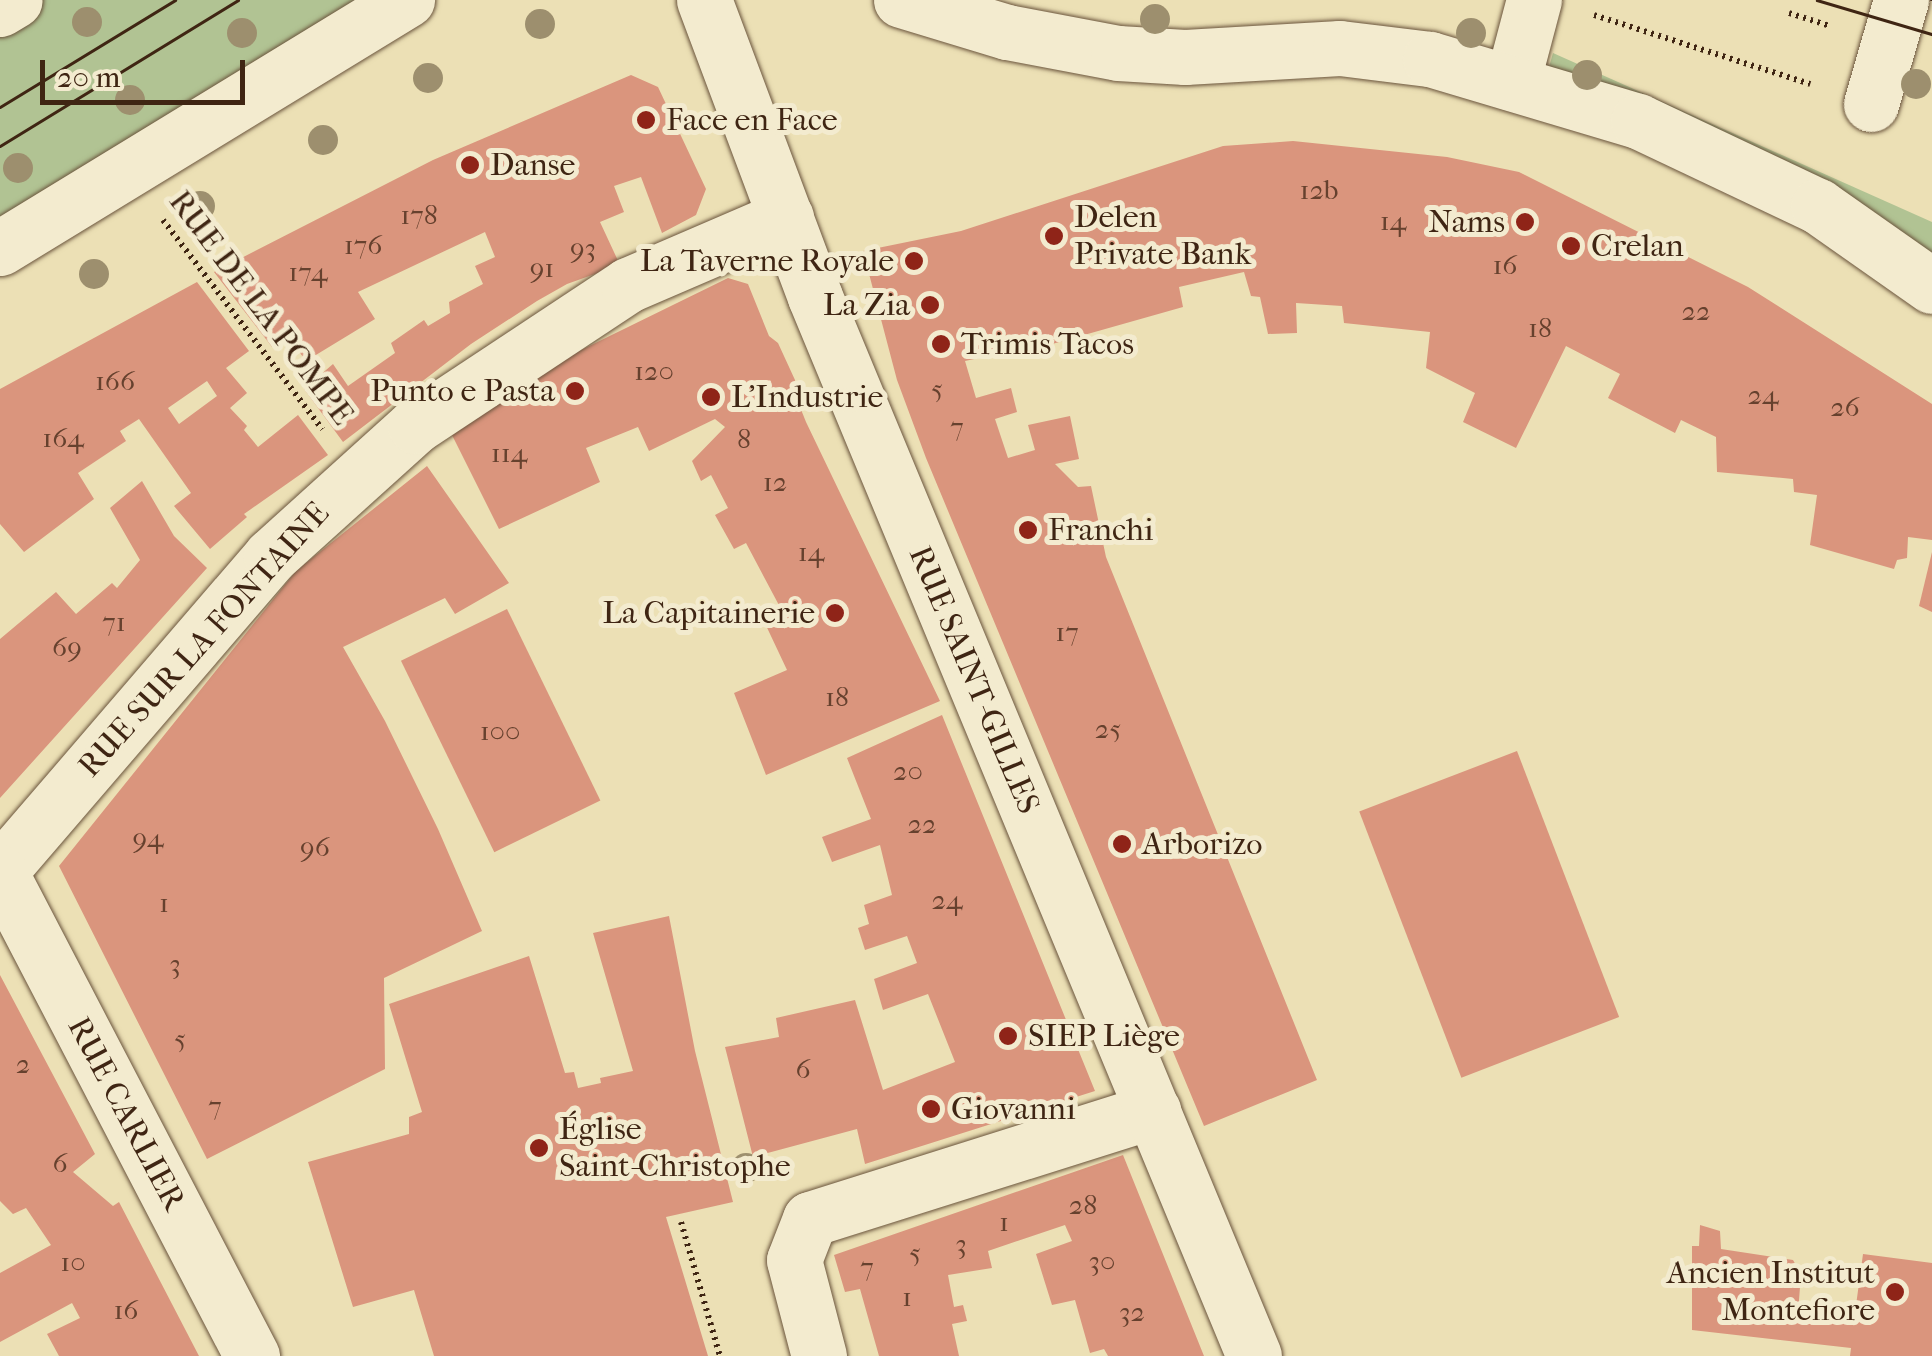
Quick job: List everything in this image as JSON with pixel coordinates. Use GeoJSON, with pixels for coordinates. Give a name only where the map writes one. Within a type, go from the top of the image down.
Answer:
{"type":"FeatureCollection","features":[{"type":"Feature","properties":{"kind":"street"},"geometry":{"type":"LineString","coordinates":[[0,10],[16,0]]}},
{"type":"Feature","properties":{"kind":"street"},"geometry":{"type":"LineString","coordinates":[[0,248],[407,0]]}},
{"type":"Feature","properties":{"kind":"street","name":"RUE SAINT-GILLES"},"geometry":{"type":"LineString","coordinates":[[704,0],[786,217],[1254,1356]]}},
{"type":"Feature","properties":{"kind":"street"},"geometry":{"type":"LineString","coordinates":[[902,0],[1007,32],[1118,53],[1184,57],[1340,48],[1430,59],[1638,121],[1818,206],[1932,286]]}},
{"type":"Feature","properties":{"kind":"street"},"geometry":{"type":"LineString","coordinates":[[1871,104],[1901,0]]}},
{"type":"Feature","properties":{"kind":"street"},"geometry":{"type":"LineString","coordinates":[[1512,83],[1558,6]]}},
{"type":"Feature","properties":{"kind":"street","name":"RUE SUR LA FONTAINE"},"geometry":{"type":"LineString","coordinates":[[0,872],[271,556],[356,475],[415,426],[628,285],[786,217]]}},
{"type":"Feature","properties":{"kind":"street","name":"RUE CARLIER"},"geometry":{"type":"LineString","coordinates":[[0,872],[252,1356]]}},
{"type":"Feature","properties":{"kind":"street"},"geometry":{"type":"LineString","coordinates":[[819,1356],[794,1260],[810,1218],[1153,1110]]}},
{"type":"Feature","properties":{"kind":"path"},"geometry":{"type":"LineString","coordinates":[[1558,6],[1871,104]]}},
{"type":"Feature","properties":{"kind":"path","name":"RUE DE LA POMPE"},"geometry":{"type":"LineString","coordinates":[[126,171],[356,475]]}},
{"type":"Feature","properties":{"kind":"path"},"geometry":{"type":"LineString","coordinates":[[680,1222],[720,1356]]}},
{"type":"Feature","properties":{"kind":"green space"},"geometry":{"type":"Polygon","coordinates":[[[29,0],[367,0],[0,230],[0,17],[29,0]]]}},
{"type":"Feature","properties":{"kind":"green space"},"geometry":{"type":"Polygon","coordinates":[[[1553,53],[1932,222],[1932,286],[1542,92],[1553,53]]]}},
{"type":"Feature","properties":{"kind":"building"},"geometry":{"type":"Polygon","coordinates":[[[631,75],[658,87],[706,189],[696,215],[662,233],[641,177],[614,186],[624,212],[600,222],[620,265],[567,284],[537,301],[471,344],[343,442],[304,389],[333,364],[348,386],[395,353],[391,343],[424,320],[428,326],[450,313],[449,302],[483,284],[475,266],[495,257],[485,232],[358,292],[375,319],[306,361],[289,338],[272,347],[214,272],[433,160],[631,75]]]}},
{"type":"Feature","properties":{"kind":"building"},"geometry":{"type":"Polygon","coordinates":[[[1293,141],[1447,157],[1519,172],[1748,287],[1932,404],[1932,540],[1908,537],[1907,558],[1897,560],[1894,569],[1810,545],[1817,495],[1794,492],[1793,479],[1717,472],[1716,437],[1681,420],[1675,433],[1608,398],[1620,374],[1566,346],[1516,448],[1463,422],[1475,393],[1426,368],[1430,332],[1344,323],[1342,306],[1296,303],[1297,333],[1268,334],[1260,297],[1251,296],[1244,272],[1179,287],[1183,307],[999,359],[997,354],[965,361],[976,398],[1011,388],[1017,412],[995,419],[1008,458],[1035,450],[1028,425],[1070,416],[1079,459],[1055,464],[1078,487],[1091,486],[1106,557],[1317,1080],[1204,1126],[926,458],[897,380],[863,251],[961,231],[1223,146],[1293,141]]]}},
{"type":"Feature","properties":{"kind":"building"},"geometry":{"type":"Polygon","coordinates":[[[728,278],[748,284],[769,336],[778,343],[795,380],[794,392],[806,422],[940,701],[766,775],[734,693],[787,670],[762,617],[781,609],[746,543],[734,549],[715,515],[728,508],[711,475],[701,481],[692,461],[725,427],[715,419],[649,451],[638,427],[586,448],[600,482],[499,529],[452,435],[524,378],[728,278]]]}},
{"type":"Feature","properties":{"kind":"building"},"geometry":{"type":"Polygon","coordinates":[[[197,282],[249,351],[226,368],[247,393],[230,408],[247,426],[244,430],[258,447],[298,415],[328,455],[244,514],[247,517],[210,549],[174,506],[191,493],[139,419],[120,431],[126,441],[78,473],[94,499],[24,552],[0,524],[0,389],[197,282]],[[207,381],[168,408],[179,424],[217,396],[207,381]]]}},
{"type":"Feature","properties":{"kind":"building"},"geometry":{"type":"Polygon","coordinates":[[[427,466],[509,583],[455,614],[445,598],[343,647],[438,829],[482,931],[384,978],[385,1069],[207,1159],[59,866],[296,571],[427,466]]]}},
{"type":"Feature","properties":{"kind":"building"},"geometry":{"type":"Polygon","coordinates":[[[142,481],[174,536],[207,568],[0,798],[0,639],[56,592],[76,614],[112,583],[117,588],[140,560],[110,508],[142,481]]]}},
{"type":"Feature","properties":{"kind":"building"},"geometry":{"type":"Polygon","coordinates":[[[1932,552],[1932,612],[1919,606],[1932,552]]]}},
{"type":"Feature","properties":{"kind":"building"},"geometry":{"type":"Polygon","coordinates":[[[507,609],[600,800],[494,852],[401,661],[507,609]]]}},
{"type":"Feature","properties":{"kind":"building"},"geometry":{"type":"Polygon","coordinates":[[[942,715],[1095,1091],[865,1164],[857,1129],[753,1157],[725,1047],[779,1037],[776,1018],[855,1000],[883,1090],[955,1062],[928,994],[883,1010],[874,979],[917,963],[907,936],[865,950],[858,928],[869,924],[864,905],[892,895],[880,845],[832,862],[822,837],[871,819],[847,758],[942,715]]]}},
{"type":"Feature","properties":{"kind":"building"},"geometry":{"type":"Polygon","coordinates":[[[1517,751],[1619,1017],[1461,1078],[1359,812],[1517,751]]]}},
{"type":"Feature","properties":{"kind":"building","name":"Église Saint-Christophe"},"geometry":{"type":"Polygon","coordinates":[[[669,916],[695,1051],[733,1202],[666,1217],[708,1356],[434,1356],[414,1290],[353,1307],[308,1162],[409,1134],[409,1117],[422,1112],[389,1004],[529,956],[565,1073],[574,1072],[578,1088],[601,1083],[600,1078],[633,1071],[593,933],[669,916]]]}},
{"type":"Feature","properties":{"kind":"building"},"geometry":{"type":"Polygon","coordinates":[[[0,975],[95,1154],[73,1172],[113,1206],[119,1202],[199,1356],[59,1356],[47,1334],[80,1318],[72,1303],[0,1342],[0,1273],[51,1245],[26,1208],[13,1214],[0,1201],[0,975]]]}},
{"type":"Feature","properties":{"kind":"building"},"geometry":{"type":"Polygon","coordinates":[[[1123,1155],[1204,1356],[1108,1356],[1104,1349],[1090,1353],[1075,1300],[1052,1305],[1036,1254],[1072,1241],[1065,1225],[988,1251],[992,1268],[948,1275],[954,1307],[963,1305],[967,1321],[952,1324],[959,1356],[879,1356],[860,1289],[845,1292],[834,1255],[1123,1155]]]}},
{"type":"Feature","properties":{"kind":"building"},"geometry":{"type":"Polygon","coordinates":[[[1700,1225],[1720,1231],[1721,1249],[1793,1260],[1801,1274],[1798,1313],[1854,1320],[1863,1254],[1932,1263],[1932,1356],[1850,1356],[1851,1348],[1692,1330],[1692,1246],[1699,1246],[1700,1225]]]}},
{"type":"Feature","properties":{"kind":"tram line"},"geometry":{"type":"LineString","coordinates":[[0,107],[175,0]]}},
{"type":"Feature","properties":{"kind":"tram line"},"geometry":{"type":"LineString","coordinates":[[0,146],[238,0]]}},
{"type":"Feature","properties":{"kind":"tram line"},"geometry":{"type":"LineString","coordinates":[[1817,0],[1932,34]]}},
{"type":"Feature","properties":{"kind":"place","name":"Face en Face"},"geometry":{"type":"Point","coordinates":[646,120]}},
{"type":"Feature","properties":{"kind":"place","name":"Danse"},"geometry":{"type":"Point","coordinates":[470,165]}},
{"type":"Feature","properties":{"kind":"place","name":"Nams"},"geometry":{"type":"Point","coordinates":[1525,222]}},
{"type":"Feature","properties":{"kind":"place","name":"Delen Private Bank"},"geometry":{"type":"Point","coordinates":[1054,236]}},
{"type":"Feature","properties":{"kind":"place","name":"Crelan"},"geometry":{"type":"Point","coordinates":[1571,246]}},
{"type":"Feature","properties":{"kind":"place","name":"La Taverne Royale"},"geometry":{"type":"Point","coordinates":[914,261]}},
{"type":"Feature","properties":{"kind":"place","name":"La Zia"},"geometry":{"type":"Point","coordinates":[930,305]}},
{"type":"Feature","properties":{"kind":"place","name":"Trimis Tacos"},"geometry":{"type":"Point","coordinates":[941,344]}},
{"type":"Feature","properties":{"kind":"place","name":"Punto e Pasta"},"geometry":{"type":"Point","coordinates":[575,391]}},
{"type":"Feature","properties":{"kind":"place","name":"L'Industrie"},"geometry":{"type":"Point","coordinates":[711,397]}},
{"type":"Feature","properties":{"kind":"place","name":"Franchi"},"geometry":{"type":"Point","coordinates":[1028,530]}},
{"type":"Feature","properties":{"kind":"place","name":"La Capitainerie"},"geometry":{"type":"Point","coordinates":[835,613]}},
{"type":"Feature","properties":{"kind":"place","name":"Arborizo"},"geometry":{"type":"Point","coordinates":[1122,844]}},
{"type":"Feature","properties":{"kind":"place","name":"SIEP Liège"},"geometry":{"type":"Point","coordinates":[1008,1036]}},
{"type":"Feature","properties":{"kind":"place","name":"Giovanni"},"geometry":{"type":"Point","coordinates":[931,1109]}},
{"type":"Feature","properties":{"kind":"place","name":"Église Saint-Christophe"},"geometry":{"type":"Point","coordinates":[539,1148]}},
{"type":"Feature","properties":{"kind":"place","name":"Ancien Institut Montefiore"},"geometry":{"type":"Point","coordinates":[1895,1292]}}]}
